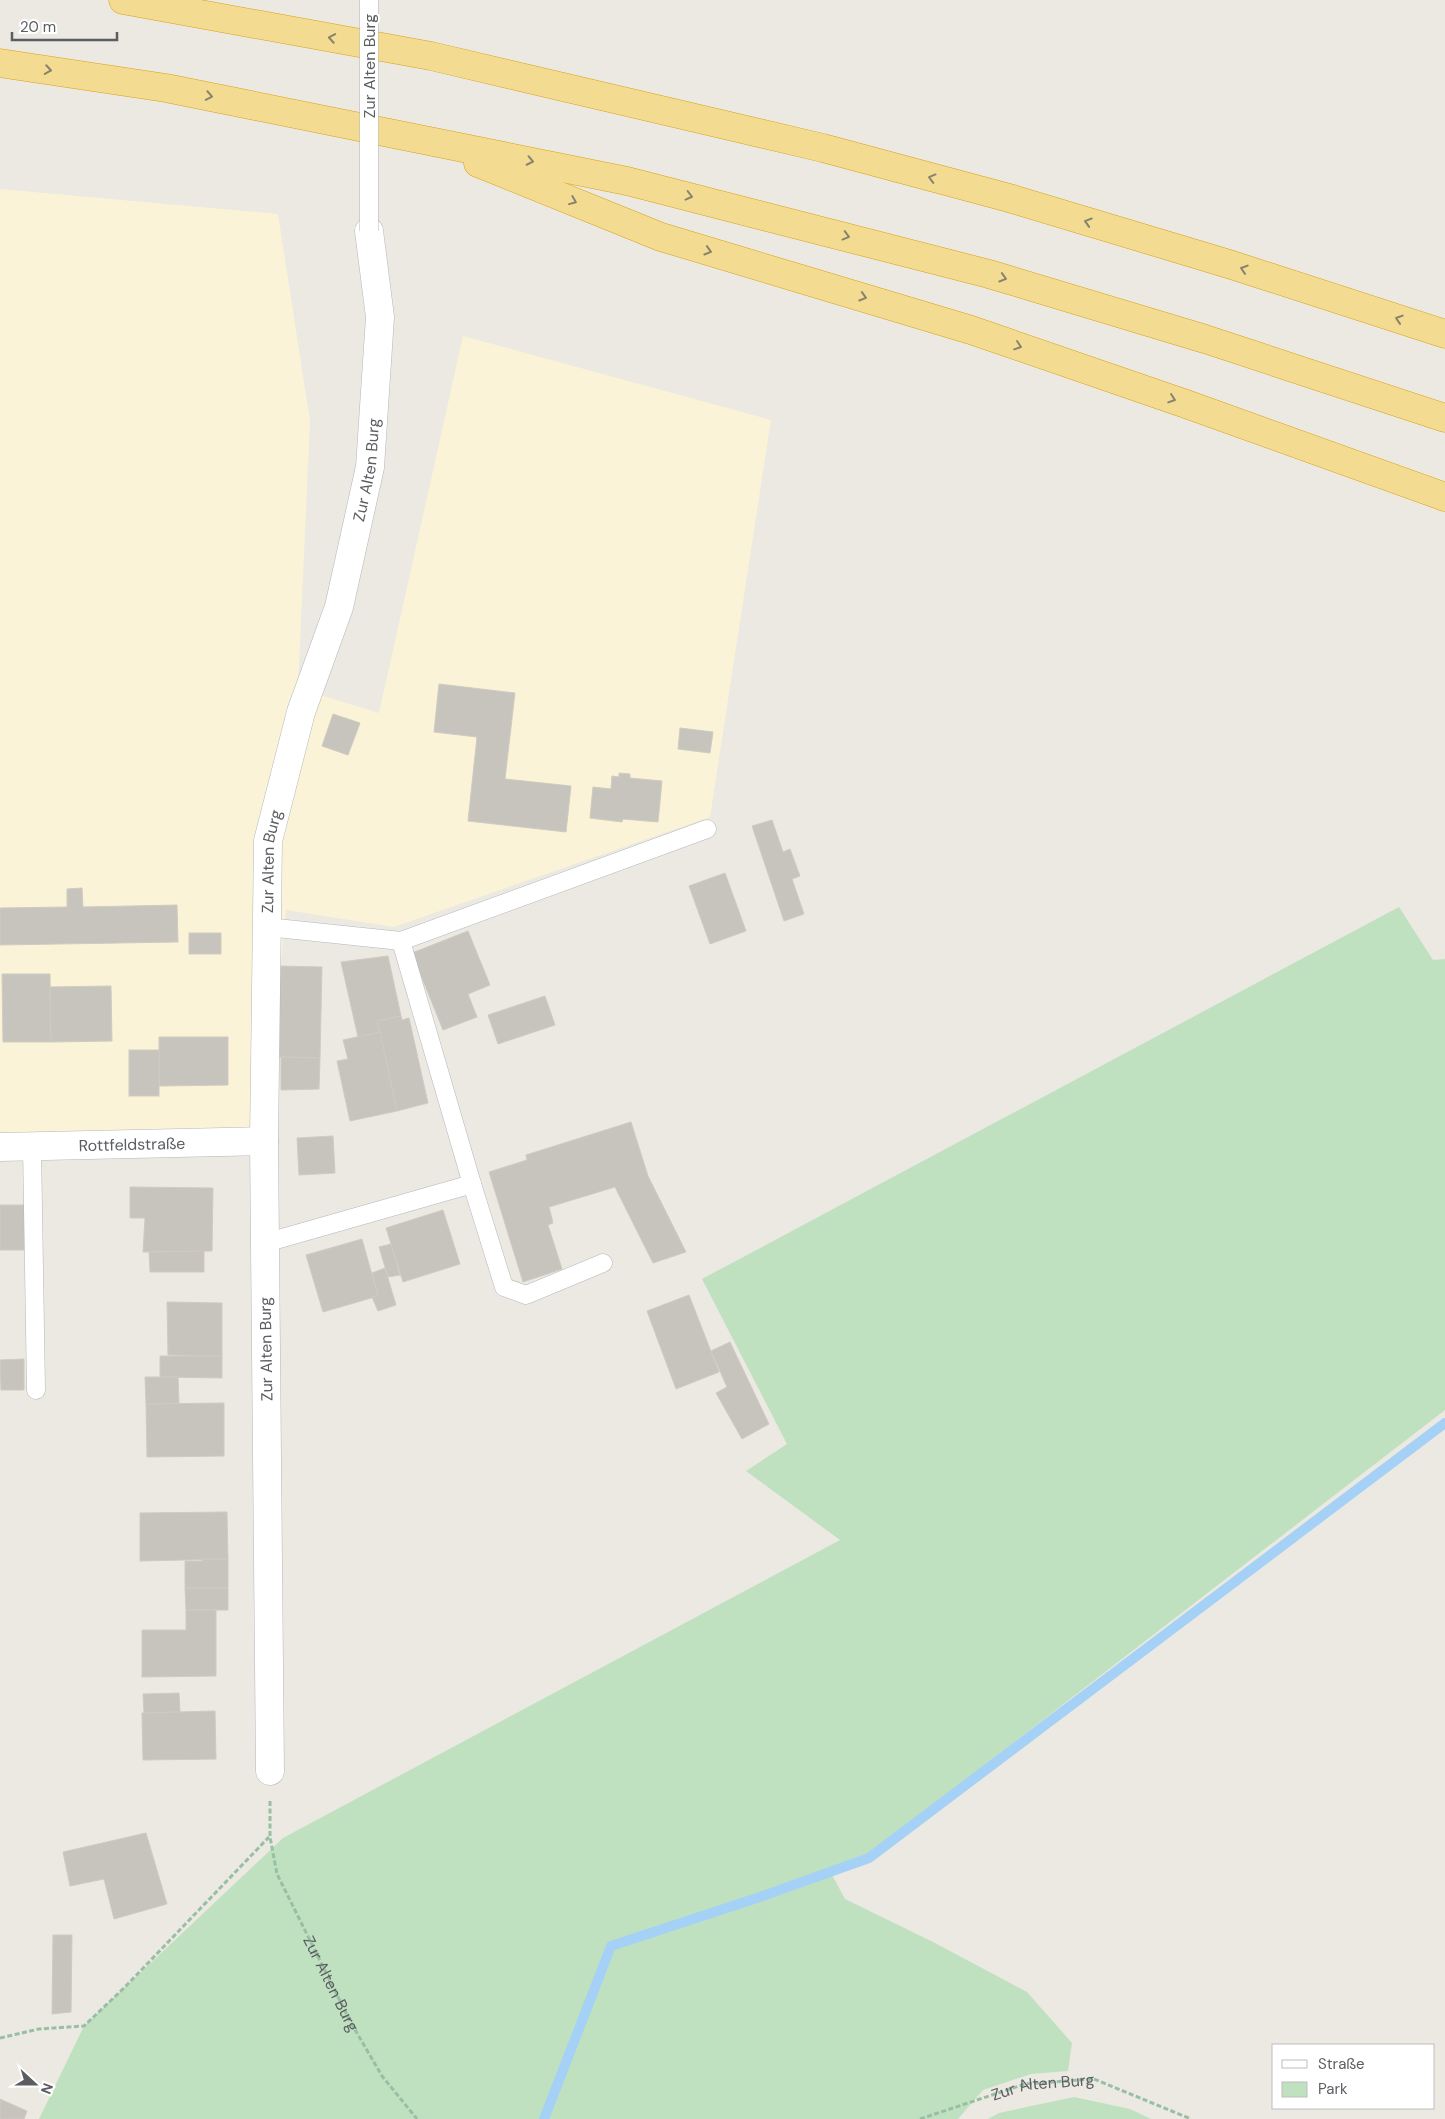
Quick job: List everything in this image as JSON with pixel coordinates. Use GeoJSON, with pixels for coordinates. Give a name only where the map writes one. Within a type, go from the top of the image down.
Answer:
{"type":"FeatureCollection","features":[{"type":"Feature","properties":{"kind":"highway"},"geometry":{"type":"LineString","coordinates":[[123,0],[431,56],[822,148],[1009,198],[1232,265],[1445,334]]}},
{"type":"Feature","properties":{"kind":"highway"},"geometry":{"type":"LineString","coordinates":[[0,63],[166,88],[627,181],[989,274],[1205,339],[1445,418]]}},
{"type":"Feature","properties":{"kind":"highway"},"geometry":{"type":"LineString","coordinates":[[414,137],[661,237],[972,330],[1445,497]]}},
{"type":"Feature","properties":{"kind":"highway"},"geometry":{"type":"LineString","coordinates":[[1403,483],[1445,504]]}},
{"type":"Feature","properties":{"kind":"street","name":"Zur Alten Burg"},"geometry":{"type":"LineString","coordinates":[[270,1771],[264,1142],[268,842],[301,712],[339,607],[370,467],[380,317],[370,231]]}},
{"type":"Feature","properties":{"kind":"street","name":"Rottfeldstraße"},"geometry":{"type":"LineString","coordinates":[[0,1147],[264,1142]]}},
{"type":"Feature","properties":{"kind":"lane","name":"Zur Alten Burg"},"geometry":{"type":"LineString","coordinates":[[370,0],[370,231]]}},
{"type":"Feature","properties":{"kind":"lane","name":"Zur Alten Burg"},"geometry":{"type":"LineString","coordinates":[[267,927],[401,941],[707,829]]}},
{"type":"Feature","properties":{"kind":"lane"},"geometry":{"type":"LineString","coordinates":[[401,941],[504,1287],[526,1295],[604,1263]]}},
{"type":"Feature","properties":{"kind":"lane"},"geometry":{"type":"LineString","coordinates":[[32,1147],[36,1390]]}},
{"type":"Feature","properties":{"kind":"lane"},"geometry":{"type":"LineString","coordinates":[[265,1243],[472,1184]]}},
{"type":"Feature","properties":{"kind":"path","name":"Zur Alten Burg"},"geometry":{"type":"LineString","coordinates":[[0,2038],[39,2029],[84,2026],[124,1988],[270,1837],[277,1874],[350,2021],[382,2076],[417,2119]]}},
{"type":"Feature","properties":{"kind":"path","name":"Zur Alten Burg"},"geometry":{"type":"LineString","coordinates":[[920,2119],[1025,2084],[1094,2079],[1191,2119]]}},
{"type":"Feature","properties":{"kind":"shaded area"},"geometry":{"type":"Polygon","coordinates":[[[0,189],[278,214],[310,421],[298,688],[379,713],[463,336],[771,420],[710,817],[394,927],[286,910],[264,1141],[0,1147],[0,189]]]}},
{"type":"Feature","properties":{"kind":"green space"},"geometry":{"type":"Polygon","coordinates":[[[1399,907],[1433,960],[1445,959],[1445,1410],[869,1854],[831,1873],[845,1899],[935,1943],[1027,1992],[1072,2043],[1068,2071],[1031,2074],[983,2090],[958,2119],[39,2119],[84,2026],[283,1838],[840,1540],[746,1471],[787,1444],[702,1279],[1399,907]]]}},
{"type":"Feature","properties":{"kind":"green space"},"geometry":{"type":"Polygon","coordinates":[[[1074,2097],[1130,2109],[1151,2119],[988,2119],[999,2113],[1074,2097]]]}},
{"type":"Feature","properties":{"kind":"building"},"geometry":{"type":"Polygon","coordinates":[[[439,684],[515,693],[505,779],[571,786],[566,832],[468,821],[477,737],[434,732],[439,684]]]}},
{"type":"Feature","properties":{"kind":"building"},"geometry":{"type":"Polygon","coordinates":[[[333,714],[360,723],[348,755],[322,746],[333,714]]]}},
{"type":"Feature","properties":{"kind":"building"},"geometry":{"type":"Polygon","coordinates":[[[680,728],[713,732],[710,753],[678,749],[680,728]]]}},
{"type":"Feature","properties":{"kind":"building"},"geometry":{"type":"Polygon","coordinates":[[[619,773],[630,774],[630,778],[662,781],[658,822],[623,819],[622,822],[590,818],[593,787],[611,789],[612,776],[619,777],[619,773]]]}},
{"type":"Feature","properties":{"kind":"building"},"geometry":{"type":"Polygon","coordinates":[[[772,820],[783,852],[790,849],[800,876],[792,879],[804,914],[784,921],[752,826],[772,820]]]}},
{"type":"Feature","properties":{"kind":"building"},"geometry":{"type":"Polygon","coordinates":[[[725,873],[746,931],[710,944],[689,886],[725,873]]]}},
{"type":"Feature","properties":{"kind":"building"},"geometry":{"type":"Polygon","coordinates":[[[82,888],[83,907],[177,905],[178,942],[0,945],[0,908],[67,907],[67,889],[82,888]]]}},
{"type":"Feature","properties":{"kind":"building"},"geometry":{"type":"Polygon","coordinates":[[[468,931],[490,985],[468,994],[477,1017],[443,1030],[412,953],[468,931]]]}},
{"type":"Feature","properties":{"kind":"building"},"geometry":{"type":"Polygon","coordinates":[[[189,933],[221,933],[221,954],[189,954],[189,933]]]}},
{"type":"Feature","properties":{"kind":"building"},"geometry":{"type":"Polygon","coordinates":[[[388,956],[401,1016],[377,1021],[380,1032],[358,1037],[341,962],[388,956]]]}},
{"type":"Feature","properties":{"kind":"building"},"geometry":{"type":"Polygon","coordinates":[[[278,966],[322,967],[320,1058],[277,1057],[278,966]]]}},
{"type":"Feature","properties":{"kind":"building"},"geometry":{"type":"Polygon","coordinates":[[[2,974],[50,974],[51,1042],[3,1042],[2,974]]]}},
{"type":"Feature","properties":{"kind":"building"},"geometry":{"type":"Polygon","coordinates":[[[111,986],[112,1041],[51,1042],[50,987],[111,986]]]}},
{"type":"Feature","properties":{"kind":"building"},"geometry":{"type":"Polygon","coordinates":[[[545,996],[555,1025],[498,1044],[488,1015],[545,996]]]}},
{"type":"Feature","properties":{"kind":"building"},"geometry":{"type":"Polygon","coordinates":[[[401,1016],[402,1020],[409,1018],[428,1103],[397,1111],[377,1021],[401,1016]]]}},
{"type":"Feature","properties":{"kind":"building"},"geometry":{"type":"Polygon","coordinates":[[[380,1032],[397,1111],[350,1121],[337,1061],[348,1059],[343,1040],[380,1032]]]}},
{"type":"Feature","properties":{"kind":"building"},"geometry":{"type":"Polygon","coordinates":[[[159,1037],[228,1037],[228,1085],[159,1086],[159,1037]]]}},
{"type":"Feature","properties":{"kind":"building"},"geometry":{"type":"Polygon","coordinates":[[[129,1050],[159,1050],[159,1096],[129,1096],[129,1050]]]}},
{"type":"Feature","properties":{"kind":"building"},"geometry":{"type":"Polygon","coordinates":[[[281,1057],[320,1058],[319,1089],[281,1090],[281,1057]]]}},
{"type":"Feature","properties":{"kind":"building"},"geometry":{"type":"Polygon","coordinates":[[[631,1122],[648,1176],[686,1252],[653,1263],[615,1187],[549,1207],[553,1223],[548,1225],[562,1269],[523,1282],[489,1172],[527,1160],[526,1155],[631,1122]]]}},
{"type":"Feature","properties":{"kind":"building"},"geometry":{"type":"Polygon","coordinates":[[[333,1136],[335,1173],[299,1175],[297,1138],[333,1136]]]}},
{"type":"Feature","properties":{"kind":"building"},"geometry":{"type":"Polygon","coordinates":[[[130,1187],[213,1188],[212,1251],[143,1252],[145,1218],[130,1218],[130,1187]]]}},
{"type":"Feature","properties":{"kind":"building"},"geometry":{"type":"Polygon","coordinates":[[[0,1205],[26,1205],[26,1250],[0,1250],[0,1205]]]}},
{"type":"Feature","properties":{"kind":"building"},"geometry":{"type":"Polygon","coordinates":[[[443,1210],[460,1264],[403,1282],[386,1228],[443,1210]]]}},
{"type":"Feature","properties":{"kind":"building"},"geometry":{"type":"Polygon","coordinates":[[[362,1239],[378,1296],[323,1312],[306,1255],[362,1239]]]}},
{"type":"Feature","properties":{"kind":"building"},"geometry":{"type":"Polygon","coordinates":[[[391,1244],[400,1275],[388,1277],[379,1247],[391,1244]]]}},
{"type":"Feature","properties":{"kind":"building"},"geometry":{"type":"Polygon","coordinates":[[[204,1251],[204,1272],[150,1272],[149,1252],[204,1251]]]}},
{"type":"Feature","properties":{"kind":"building"},"geometry":{"type":"Polygon","coordinates":[[[385,1268],[396,1305],[378,1311],[372,1297],[378,1296],[372,1273],[385,1268]]]}},
{"type":"Feature","properties":{"kind":"building"},"geometry":{"type":"Polygon","coordinates":[[[689,1295],[719,1372],[676,1389],[647,1311],[689,1295]]]}},
{"type":"Feature","properties":{"kind":"building"},"geometry":{"type":"Polygon","coordinates":[[[167,1302],[222,1303],[222,1356],[168,1355],[167,1302]]]}},
{"type":"Feature","properties":{"kind":"building"},"geometry":{"type":"Polygon","coordinates":[[[730,1342],[769,1424],[742,1439],[716,1393],[727,1387],[711,1351],[730,1342]]]}},
{"type":"Feature","properties":{"kind":"building"},"geometry":{"type":"Polygon","coordinates":[[[160,1356],[222,1356],[222,1378],[160,1377],[160,1356]]]}},
{"type":"Feature","properties":{"kind":"building"},"geometry":{"type":"Polygon","coordinates":[[[24,1359],[24,1390],[1,1390],[0,1360],[24,1359]]]}},
{"type":"Feature","properties":{"kind":"building"},"geometry":{"type":"Polygon","coordinates":[[[145,1377],[178,1377],[179,1404],[146,1404],[145,1377]]]}},
{"type":"Feature","properties":{"kind":"building"},"geometry":{"type":"Polygon","coordinates":[[[224,1403],[224,1456],[147,1457],[146,1404],[224,1403]]]}},
{"type":"Feature","properties":{"kind":"building"},"geometry":{"type":"Polygon","coordinates":[[[227,1512],[228,1559],[140,1561],[140,1513],[227,1512]]]}},
{"type":"Feature","properties":{"kind":"building"},"geometry":{"type":"Polygon","coordinates":[[[202,1559],[228,1559],[228,1588],[185,1588],[185,1561],[202,1561],[202,1559]]]}},
{"type":"Feature","properties":{"kind":"building"},"geometry":{"type":"Polygon","coordinates":[[[185,1588],[228,1588],[228,1610],[186,1610],[185,1588]]]}},
{"type":"Feature","properties":{"kind":"building"},"geometry":{"type":"Polygon","coordinates":[[[186,1610],[216,1610],[216,1676],[142,1677],[142,1630],[186,1630],[186,1610]]]}},
{"type":"Feature","properties":{"kind":"building"},"geometry":{"type":"Polygon","coordinates":[[[179,1693],[180,1712],[144,1713],[143,1694],[179,1693]]]}},
{"type":"Feature","properties":{"kind":"building"},"geometry":{"type":"Polygon","coordinates":[[[215,1711],[216,1759],[143,1760],[142,1713],[215,1711]]]}},
{"type":"Feature","properties":{"kind":"building"},"geometry":{"type":"Polygon","coordinates":[[[146,1833],[167,1904],[114,1919],[104,1879],[70,1886],[63,1852],[146,1833]]]}},
{"type":"Feature","properties":{"kind":"building"},"geometry":{"type":"Polygon","coordinates":[[[53,1935],[72,1935],[71,2012],[52,2014],[53,1935]]]}},
{"type":"Feature","properties":{"kind":"building"},"geometry":{"type":"Polygon","coordinates":[[[0,2099],[27,2111],[24,2119],[0,2119],[0,2099]]]}},
{"type":"Feature","properties":{"kind":"waterway"},"geometry":{"type":"LineString","coordinates":[[544,2119],[611,1946],[760,1897],[869,1858],[1445,1423]]}}]}
